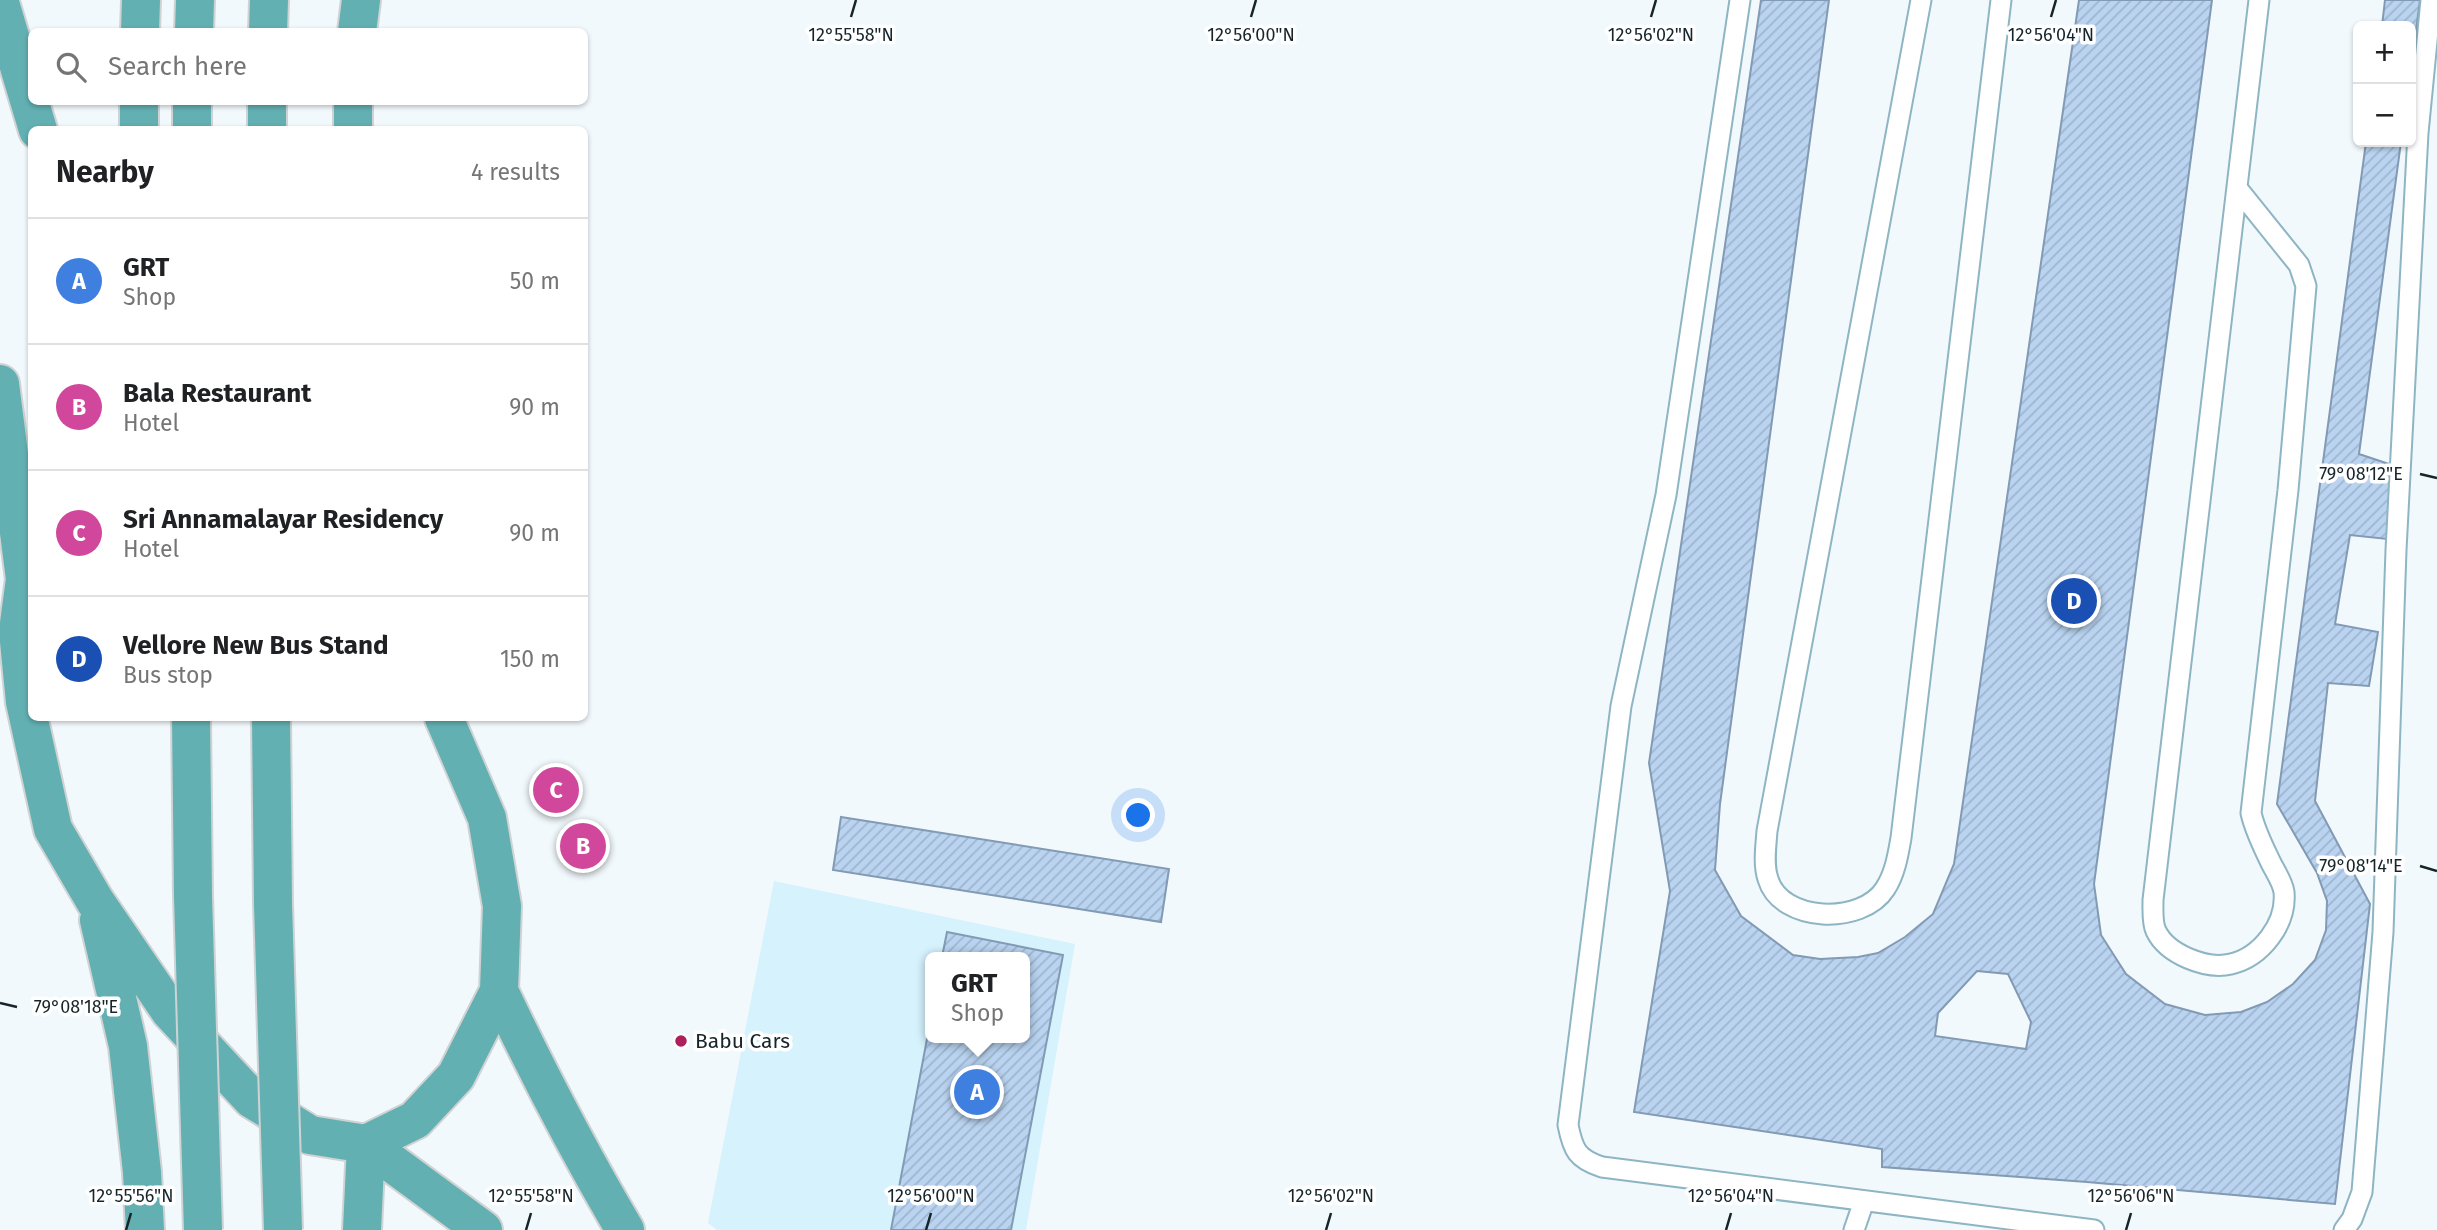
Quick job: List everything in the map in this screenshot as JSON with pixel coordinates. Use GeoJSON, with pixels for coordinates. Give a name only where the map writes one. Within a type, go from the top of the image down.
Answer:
{"type":"FeatureCollection","features":[{"type":"Feature","properties":{"kind":"highway"},"geometry":{"type":"LineString","coordinates":[[140,28],[141,0]]}},
{"type":"Feature","properties":{"kind":"highway"},"geometry":{"type":"LineString","coordinates":[[194,28],[195,0]]}},
{"type":"Feature","properties":{"kind":"highway"},"geometry":{"type":"LineString","coordinates":[[268,28],[269,0]]}},
{"type":"Feature","properties":{"kind":"highway"},"geometry":{"type":"LineString","coordinates":[[354,0],[355,28]]}},
{"type":"Feature","properties":{"kind":"highway"},"geometry":{"type":"LineString","coordinates":[[356,28],[361,0]]}},
{"type":"Feature","properties":{"kind":"highway"},"geometry":{"type":"LineString","coordinates":[[0,3],[28,97]]}},
{"type":"Feature","properties":{"kind":"highway"},"geometry":{"type":"LineString","coordinates":[[31,105],[37,126]]}},
{"type":"Feature","properties":{"kind":"highway"},"geometry":{"type":"LineString","coordinates":[[139,105],[139,126]]}},
{"type":"Feature","properties":{"kind":"highway"},"geometry":{"type":"LineString","coordinates":[[192,105],[192,126]]}},
{"type":"Feature","properties":{"kind":"highway"},"geometry":{"type":"LineString","coordinates":[[267,105],[267,126]]}},
{"type":"Feature","properties":{"kind":"highway"},"geometry":{"type":"LineString","coordinates":[[352,126],[353,105]]}},
{"type":"Feature","properties":{"kind":"highway"},"geometry":{"type":"LineString","coordinates":[[0,384],[28,573],[18,631],[28,716]]}},
{"type":"Feature","properties":{"kind":"highway"},"geometry":{"type":"LineString","coordinates":[[29,721],[53,829],[94,901],[170,1011],[252,1099],[310,1135],[366,1144],[483,1230]]}},
{"type":"Feature","properties":{"kind":"highway"},"geometry":{"type":"LineString","coordinates":[[191,721],[193,896],[203,1230]]}},
{"type":"Feature","properties":{"kind":"highway"},"geometry":{"type":"LineString","coordinates":[[271,721],[273,904],[283,1230]]}},
{"type":"Feature","properties":{"kind":"highway"},"geometry":{"type":"LineString","coordinates":[[366,1144],[415,1120],[456,1076],[499,991],[502,906],[487,818],[445,721]]}},
{"type":"Feature","properties":{"kind":"highway"},"geometry":{"type":"LineString","coordinates":[[94,901],[128,1046],[142,1172],[145,1230]]}},
{"type":"Feature","properties":{"kind":"highway"},"geometry":{"type":"LineString","coordinates":[[499,991],[573,1142],[625,1230]]}},
{"type":"Feature","properties":{"kind":"highway"},"geometry":{"type":"LineString","coordinates":[[362,1230],[366,1144]]}},
{"type":"Feature","properties":{"kind":"lane"},"geometry":{"type":"LineString","coordinates":[[1740,0],[1666,495],[1621,706],[1568,1125],[1572,1146],[1585,1161],[1601,1167],[2094,1230]]}},
{"type":"Feature","properties":{"kind":"lane"},"geometry":{"type":"LineString","coordinates":[[1921,0],[1767,831],[1765,855],[1768,881],[1782,898],[1801,910],[1821,915],[1844,914],[1868,905],[1885,890],[1896,865],[2001,0]]}},
{"type":"Feature","properties":{"kind":"lane"},"geometry":{"type":"LineString","coordinates":[[2237,188],[2299,264],[2306,286],[2288,490],[2251,813],[2255,830],[2284,891],[2281,916],[2271,938],[2252,955],[2230,965],[2206,964],[2165,945],[2155,929],[2153,900],[2259,0]]}},
{"type":"Feature","properties":{"kind":"lane"},"geometry":{"type":"LineString","coordinates":[[2344,1230],[2352,1219],[2362,1192],[2383,932],[2398,522],[2418,132],[2431,0]]}},
{"type":"Feature","properties":{"kind":"lane"},"geometry":{"type":"LineString","coordinates":[[1854,1230],[1864,1201]]}},
{"type":"Feature","properties":{"kind":"shaded area"},"geometry":{"type":"Polygon","coordinates":[[[774,881],[1075,944],[1026,1230],[717,1230],[708,1223],[774,881]]]}},
{"type":"Feature","properties":{"kind":"building"},"geometry":{"type":"Polygon","coordinates":[[[1761,0],[1829,0],[1720,804],[1715,870],[1741,916],[1793,955],[1820,959],[1878,953],[1905,937],[1933,914],[1954,864],[2079,0],[2212,0],[2094,884],[2101,935],[2126,974],[2165,1004],[2205,1015],[2241,1012],[2267,1002],[2293,984],[2315,960],[2326,930],[2327,901],[2317,873],[2277,804],[2365,147],[2400,147],[2359,454],[2392,465],[2387,539],[2350,535],[2335,624],[2378,632],[2369,686],[2328,683],[2315,801],[2370,904],[2335,1204],[1882,1167],[1882,1149],[1634,1112],[1670,891],[1649,763],[1761,0]],[[1977,971],[1938,1013],[1935,1036],[2026,1049],[2031,1022],[2008,974],[1977,971]]]}},
{"type":"Feature","properties":{"kind":"building"},"geometry":{"type":"Polygon","coordinates":[[[2385,0],[2420,0],[2416,30],[2416,21],[2383,21],[2385,0]]]}},
{"type":"Feature","properties":{"kind":"building"},"geometry":{"type":"Polygon","coordinates":[[[841,817],[1169,869],[1161,922],[833,870],[841,817]]]}},
{"type":"Feature","properties":{"kind":"building"},"geometry":{"type":"Polygon","coordinates":[[[947,932],[1063,955],[1011,1230],[891,1230],[926,1043],[1030,1043],[1030,952],[943,952],[947,932]]]}},
{"type":"Feature","properties":{"kind":"place","name":"Vellore New Bus Stand"},"geometry":{"type":"Point","coordinates":[2074,601]}},
{"type":"Feature","properties":{"kind":"place","name":"Sri Annamalayar Residency"},"geometry":{"type":"Point","coordinates":[556,790]}},
{"type":"Feature","properties":{"kind":"place","name":"Bala Restaurant"},"geometry":{"type":"Point","coordinates":[583,846]}},
{"type":"Feature","properties":{"kind":"place","name":"Babu Cars"},"geometry":{"type":"Point","coordinates":[681,1041]}},
{"type":"Feature","properties":{"kind":"place","name":"GRT"},"geometry":{"type":"Point","coordinates":[977,1092]}}]}
